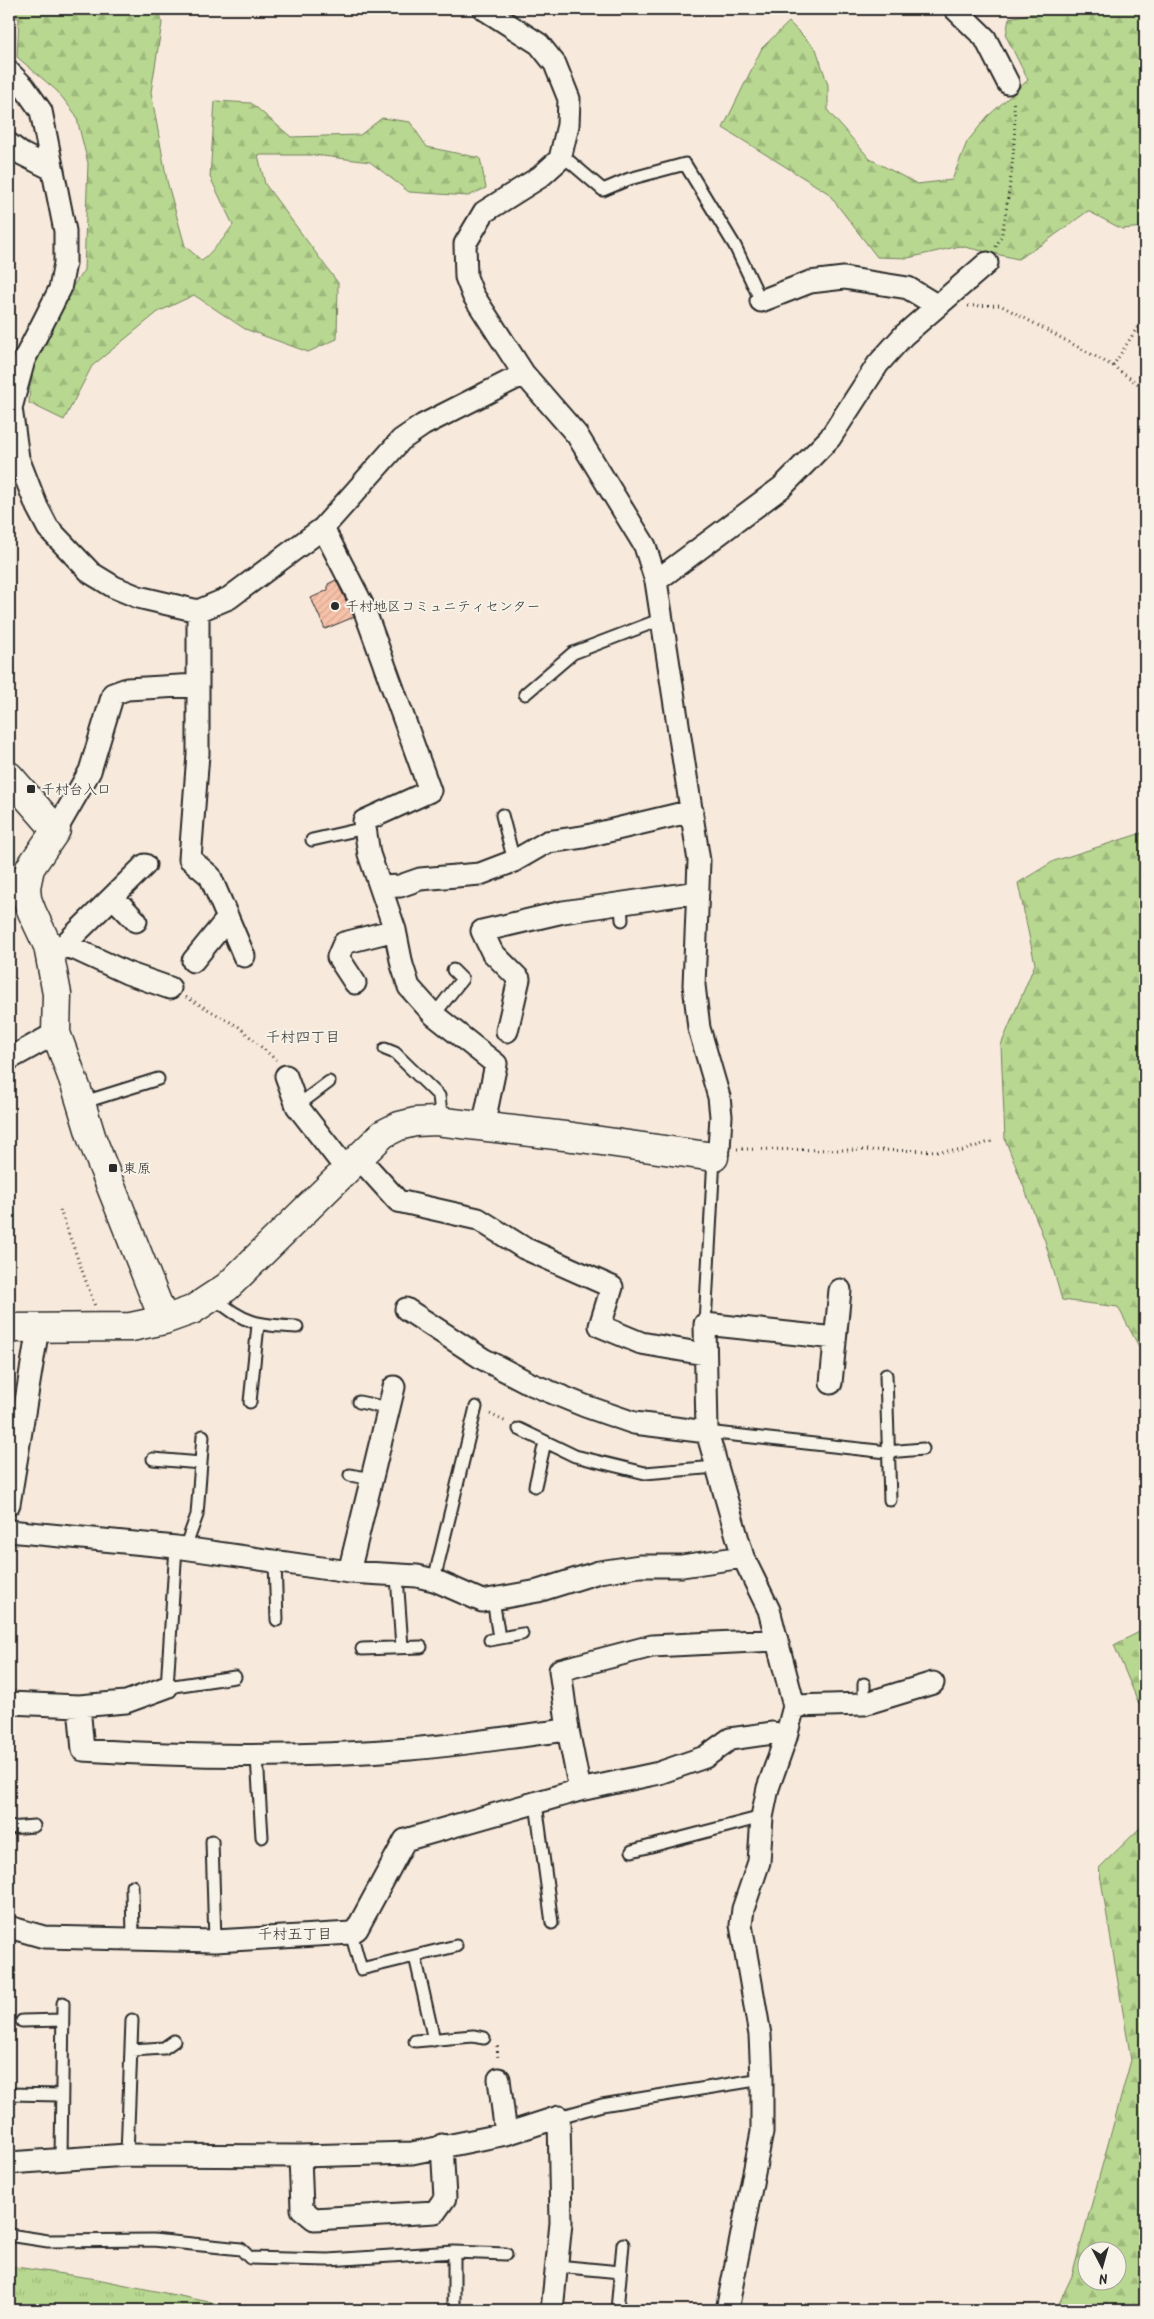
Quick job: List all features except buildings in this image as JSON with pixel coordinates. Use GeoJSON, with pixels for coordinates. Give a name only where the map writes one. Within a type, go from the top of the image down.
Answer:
{"type":"FeatureCollection","features":[{"type":"Feature","properties":{"kind":"street"},"geometry":{"type":"LineString","coordinates":[[9,1328],[131,1327],[164,1320],[192,1310],[214,1297],[383,1134],[399,1126],[415,1122],[442,1122],[716,1153],[721,1116],[719,1097],[699,1028],[694,985],[699,861],[656,581],[644,546],[577,435],[524,374],[473,295],[466,276],[465,244],[484,212],[540,177],[560,159],[568,125],[570,99],[555,64],[539,44],[484,9]]}},
{"type":"Feature","properties":{"kind":"street"},"geometry":{"type":"LineString","coordinates":[[955,9],[985,38],[1008,83]]}},
{"type":"Feature","properties":{"kind":"street"},"geometry":{"type":"LineString","coordinates":[[979,32],[980,9]]}},
{"type":"Feature","properties":{"kind":"street"},"geometry":{"type":"LineString","coordinates":[[9,72],[24,87],[41,111],[65,231],[65,263],[60,289],[24,360],[10,407],[18,458],[36,507],[48,528],[91,573],[114,587],[138,597],[198,610],[229,598],[323,528],[401,440],[423,425],[524,374]]}},
{"type":"Feature","properties":{"kind":"street"},"geometry":{"type":"LineString","coordinates":[[9,144],[22,154],[52,169]]}},
{"type":"Feature","properties":{"kind":"street"},"geometry":{"type":"LineString","coordinates":[[656,581],[782,487],[830,438],[878,364],[904,335],[987,263]]}},
{"type":"Feature","properties":{"kind":"street"},"geometry":{"type":"LineString","coordinates":[[761,301],[810,282],[844,278],[908,288],[934,307]]}},
{"type":"Feature","properties":{"kind":"street"},"geometry":{"type":"LineString","coordinates":[[323,528],[363,606],[430,791],[364,821],[370,854],[395,930],[402,965],[409,987],[434,1015],[496,1064],[482,1127]]}},
{"type":"Feature","properties":{"kind":"street"},"geometry":{"type":"LineString","coordinates":[[198,610],[198,754],[190,859],[210,876],[244,956]]}},
{"type":"Feature","properties":{"kind":"street"},"geometry":{"type":"LineString","coordinates":[[164,1320],[92,1138],[56,1033],[56,949],[26,899],[26,887],[19,876],[30,868],[56,830],[90,771],[113,694],[127,689],[197,685]]}},
{"type":"Feature","properties":{"kind":"street"},"geometry":{"type":"LineString","coordinates":[[9,776],[56,830]]}},
{"type":"Feature","properties":{"kind":"street"},"geometry":{"type":"LineString","coordinates":[[381,887],[400,886],[420,879],[480,874],[514,861],[547,842],[582,837],[692,811]]}},
{"type":"Feature","properties":{"kind":"street"},"geometry":{"type":"LineString","coordinates":[[56,949],[145,865]]}},
{"type":"Feature","properties":{"kind":"street"},"geometry":{"type":"LineString","coordinates":[[507,1031],[519,979],[492,952],[482,931],[563,912],[621,912],[698,892]]}},
{"type":"Feature","properties":{"kind":"street"},"geometry":{"type":"LineString","coordinates":[[113,897],[136,921]]}},
{"type":"Feature","properties":{"kind":"street"},"geometry":{"type":"LineString","coordinates":[[193,961],[228,918]]}},
{"type":"Feature","properties":{"kind":"street"},"geometry":{"type":"LineString","coordinates":[[345,977],[338,957],[344,943],[395,930]]}},
{"type":"Feature","properties":{"kind":"street"},"geometry":{"type":"LineString","coordinates":[[56,949],[75,949],[127,973],[170,988]]}},
{"type":"Feature","properties":{"kind":"street"},"geometry":{"type":"LineString","coordinates":[[9,1059],[56,1033]]}},
{"type":"Feature","properties":{"kind":"street"},"geometry":{"type":"LineString","coordinates":[[286,1076],[297,1106],[353,1164],[398,1201],[478,1219],[524,1248],[612,1286],[600,1326],[641,1344],[704,1354]]}},
{"type":"Feature","properties":{"kind":"street"},"geometry":{"type":"LineString","coordinates":[[831,1383],[840,1290]]}},
{"type":"Feature","properties":{"kind":"street"},"geometry":{"type":"LineString","coordinates":[[406,1308],[483,1359],[531,1384],[634,1423],[707,1432]]}},
{"type":"Feature","properties":{"kind":"street"},"geometry":{"type":"LineString","coordinates":[[727,2310],[762,2132],[760,2035],[741,1925],[743,1909],[759,1862],[762,1817],[768,1788],[786,1737],[794,1706],[769,1610],[743,1556],[707,1432],[704,1354],[705,1324],[835,1338]]}},
{"type":"Feature","properties":{"kind":"street"},"geometry":{"type":"LineString","coordinates":[[9,1504],[38,1328]]}},
{"type":"Feature","properties":{"kind":"street"},"geometry":{"type":"LineString","coordinates":[[349,1572],[394,1386]]}},
{"type":"Feature","properties":{"kind":"street"},"geometry":{"type":"LineString","coordinates":[[9,1532],[180,1548],[349,1572],[417,1576],[434,1580],[482,1601],[538,1590],[598,1572],[640,1566],[682,1566],[743,1556]]}},
{"type":"Feature","properties":{"kind":"street"},"geometry":{"type":"LineString","coordinates":[[580,1790],[568,1730],[560,1670],[652,1646],[777,1640]]}},
{"type":"Feature","properties":{"kind":"street"},"geometry":{"type":"LineString","coordinates":[[794,1706],[933,1683]]}},
{"type":"Feature","properties":{"kind":"street"},"geometry":{"type":"LineString","coordinates":[[9,1703],[79,1706],[126,1702],[167,1687]]}},
{"type":"Feature","properties":{"kind":"street"},"geometry":{"type":"LineString","coordinates":[[79,1706],[84,1750],[148,1754],[257,1757],[411,1749],[568,1730]]}},
{"type":"Feature","properties":{"kind":"street"},"geometry":{"type":"LineString","coordinates":[[9,1927],[44,1937],[215,1941],[351,1933],[357,1929],[405,1840],[580,1790],[659,1773],[705,1757],[730,1739],[773,1733],[786,1737]]}},
{"type":"Feature","properties":{"kind":"street"},"geometry":{"type":"LineString","coordinates":[[499,2079],[506,2134]]}},
{"type":"Feature","properties":{"kind":"street"},"geometry":{"type":"LineString","coordinates":[[9,2163],[127,2155],[300,2156],[412,2153],[442,2145],[506,2134],[559,2117],[561,2223],[552,2310]]}},
{"type":"Feature","properties":{"kind":"street"},"geometry":{"type":"LineString","coordinates":[[300,2156],[302,2209],[314,2219],[435,2212],[445,2198],[442,2145]]}},
{"type":"Feature","properties":{"kind":"lane"},"geometry":{"type":"LineString","coordinates":[[560,159],[570,161],[603,190],[629,179],[685,164],[735,246],[761,301]]}},
{"type":"Feature","properties":{"kind":"lane"},"geometry":{"type":"LineString","coordinates":[[524,694],[573,653],[662,619]]}},
{"type":"Feature","properties":{"kind":"lane"},"geometry":{"type":"LineString","coordinates":[[502,815],[514,861]]}},
{"type":"Feature","properties":{"kind":"lane"},"geometry":{"type":"LineString","coordinates":[[312,840],[365,828]]}},
{"type":"Feature","properties":{"kind":"lane"},"geometry":{"type":"LineString","coordinates":[[434,1015],[462,979],[453,970]]}},
{"type":"Feature","properties":{"kind":"lane"},"geometry":{"type":"LineString","coordinates":[[385,1049],[395,1053],[439,1096],[442,1122]]}},
{"type":"Feature","properties":{"kind":"lane"},"geometry":{"type":"LineString","coordinates":[[407,1065],[416,1057]]}},
{"type":"Feature","properties":{"kind":"lane"},"geometry":{"type":"LineString","coordinates":[[81,1103],[158,1079]]}},
{"type":"Feature","properties":{"kind":"lane"},"geometry":{"type":"LineString","coordinates":[[297,1106],[329,1082]]}},
{"type":"Feature","properties":{"kind":"lane"},"geometry":{"type":"LineString","coordinates":[[705,1324],[716,1153]]}},
{"type":"Feature","properties":{"kind":"lane"},"geometry":{"type":"LineString","coordinates":[[214,1297],[224,1306],[258,1325],[297,1327]]}},
{"type":"Feature","properties":{"kind":"lane"},"geometry":{"type":"LineString","coordinates":[[250,1402],[258,1325]]}},
{"type":"Feature","properties":{"kind":"lane"},"geometry":{"type":"LineString","coordinates":[[886,1375],[890,1500]]}},
{"type":"Feature","properties":{"kind":"lane"},"geometry":{"type":"LineString","coordinates":[[359,1402],[388,1408]]}},
{"type":"Feature","properties":{"kind":"lane"},"geometry":{"type":"LineString","coordinates":[[434,1580],[476,1407]]}},
{"type":"Feature","properties":{"kind":"lane"},"geometry":{"type":"LineString","coordinates":[[519,1429],[575,1456],[645,1474],[716,1467]]}},
{"type":"Feature","properties":{"kind":"lane"},"geometry":{"type":"LineString","coordinates":[[707,1432],[887,1452],[923,1449]]}},
{"type":"Feature","properties":{"kind":"lane"},"geometry":{"type":"LineString","coordinates":[[203,1436],[196,1515],[180,1548],[167,1687],[235,1677]]}},
{"type":"Feature","properties":{"kind":"lane"},"geometry":{"type":"LineString","coordinates":[[535,1486],[545,1442]]}},
{"type":"Feature","properties":{"kind":"lane"},"geometry":{"type":"LineString","coordinates":[[153,1459],[201,1463]]}},
{"type":"Feature","properties":{"kind":"lane"},"geometry":{"type":"LineString","coordinates":[[350,1475],[371,1479]]}},
{"type":"Feature","properties":{"kind":"lane"},"geometry":{"type":"LineString","coordinates":[[275,1562],[277,1620]]}},
{"type":"Feature","properties":{"kind":"lane"},"geometry":{"type":"LineString","coordinates":[[397,1576],[402,1647]]}},
{"type":"Feature","properties":{"kind":"lane"},"geometry":{"type":"LineString","coordinates":[[493,1599],[495,1639],[522,1634]]}},
{"type":"Feature","properties":{"kind":"lane"},"geometry":{"type":"LineString","coordinates":[[362,1649],[422,1646]]}},
{"type":"Feature","properties":{"kind":"lane"},"geometry":{"type":"LineString","coordinates":[[257,1757],[262,1837]]}},
{"type":"Feature","properties":{"kind":"lane"},"geometry":{"type":"LineString","coordinates":[[536,1803],[552,1923]]}},
{"type":"Feature","properties":{"kind":"lane"},"geometry":{"type":"LineString","coordinates":[[632,1851],[762,1817]]}},
{"type":"Feature","properties":{"kind":"lane"},"geometry":{"type":"LineString","coordinates":[[9,1828],[34,1826]]}},
{"type":"Feature","properties":{"kind":"lane"},"geometry":{"type":"LineString","coordinates":[[212,1840],[215,1941]]}},
{"type":"Feature","properties":{"kind":"lane"},"geometry":{"type":"LineString","coordinates":[[132,1886],[133,1939]]}},
{"type":"Feature","properties":{"kind":"lane"},"geometry":{"type":"LineString","coordinates":[[351,1933],[361,1969],[456,1946]]}},
{"type":"Feature","properties":{"kind":"lane"},"geometry":{"type":"LineString","coordinates":[[415,1956],[434,2040]]}},
{"type":"Feature","properties":{"kind":"lane"},"geometry":{"type":"LineString","coordinates":[[61,2159],[62,2003]]}},
{"type":"Feature","properties":{"kind":"lane"},"geometry":{"type":"LineString","coordinates":[[22,2021],[62,2020]]}},
{"type":"Feature","properties":{"kind":"lane"},"geometry":{"type":"LineString","coordinates":[[127,2155],[132,2020]]}},
{"type":"Feature","properties":{"kind":"lane"},"geometry":{"type":"LineString","coordinates":[[415,2041],[473,2036],[484,2038]]}},
{"type":"Feature","properties":{"kind":"lane"},"geometry":{"type":"LineString","coordinates":[[132,2050],[164,2048],[174,2041]]}},
{"type":"Feature","properties":{"kind":"lane"},"geometry":{"type":"LineString","coordinates":[[559,2117],[602,2105],[762,2079]]}},
{"type":"Feature","properties":{"kind":"lane"},"geometry":{"type":"LineString","coordinates":[[9,2094],[60,2094]]}},
{"type":"Feature","properties":{"kind":"lane"},"geometry":{"type":"LineString","coordinates":[[9,2236],[48,2242],[153,2240],[241,2249],[250,2258],[328,2260],[454,2252],[506,2254]]}},
{"type":"Feature","properties":{"kind":"lane"},"geometry":{"type":"LineString","coordinates":[[617,2310],[623,2244]]}},
{"type":"Feature","properties":{"kind":"lane"},"geometry":{"type":"LineString","coordinates":[[454,2252],[454,2310]]}},
{"type":"Feature","properties":{"kind":"lane"},"geometry":{"type":"LineString","coordinates":[[557,2266],[620,2272]]}},
{"type":"Feature","properties":{"kind":"path"},"geometry":{"type":"LineString","coordinates":[[987,263],[1002,235],[1014,140],[1014,106],[1008,83]]}},
{"type":"Feature","properties":{"kind":"path"},"geometry":{"type":"LineString","coordinates":[[934,307],[1000,306],[1113,366],[1145,389]]}},
{"type":"Feature","properties":{"kind":"path"},"geometry":{"type":"LineString","coordinates":[[1113,366],[1145,315]]}},
{"type":"Feature","properties":{"kind":"path"},"geometry":{"type":"LineString","coordinates":[[170,988],[239,1027],[276,1060],[286,1076]]}},
{"type":"Feature","properties":{"kind":"path"},"geometry":{"type":"LineString","coordinates":[[716,1153],[962,1151],[992,1141]]}},
{"type":"Feature","properties":{"kind":"path"},"geometry":{"type":"LineString","coordinates":[[60,1210],[103,1327]]}},
{"type":"Feature","properties":{"kind":"path"},"geometry":{"type":"LineString","coordinates":[[476,1407],[519,1429]]}},
{"type":"Feature","properties":{"kind":"path"},"geometry":{"type":"LineString","coordinates":[[484,2038],[495,2037],[501,2078],[499,2079]]}},
{"type":"Feature","properties":{"kind":"green space"},"geometry":{"type":"Polygon","coordinates":[[[9,9],[159,9],[162,23],[151,92],[167,181],[185,246],[202,261],[223,239],[233,225],[210,177],[215,101],[251,103],[291,137],[360,135],[382,118],[410,122],[427,147],[480,158],[486,188],[468,196],[409,192],[370,162],[315,155],[258,155],[265,184],[338,283],[337,339],[308,352],[245,329],[194,295],[158,312],[92,366],[64,420],[29,403],[32,345],[84,270],[88,163],[76,115],[57,91],[17,57],[19,19],[9,9]]]}},
{"type":"Feature","properties":{"kind":"green space"},"geometry":{"type":"Polygon","coordinates":[[[1055,9],[1145,9],[1145,227],[1122,229],[1088,211],[1044,243],[1018,259],[960,246],[908,258],[877,257],[828,193],[723,128],[762,48],[789,22],[816,49],[828,85],[828,111],[870,159],[917,184],[952,180],[967,142],[987,117],[1028,80],[1006,36],[1009,18],[1055,9]]]}},
{"type":"Feature","properties":{"kind":"green space"},"geometry":{"type":"Polygon","coordinates":[[[1145,832],[1145,1358],[1118,1307],[1062,1300],[1045,1241],[1005,1139],[1001,1045],[1035,964],[1018,883],[1054,861],[1145,832]]]}},
{"type":"Feature","properties":{"kind":"green space"},"geometry":{"type":"Polygon","coordinates":[[[1145,1629],[1145,1718],[1114,1645],[1145,1629]]]}},
{"type":"Feature","properties":{"kind":"green space"},"geometry":{"type":"Polygon","coordinates":[[[1145,1823],[1145,2310],[1056,2310],[1072,2276],[1076,2261],[1076,2292],[1126,2292],[1126,2242],[1081,2242],[1131,2060],[1099,1868],[1145,1823]]]}},
{"type":"Feature","properties":{"kind":"green space"},"geometry":{"type":"Polygon","coordinates":[[[9,2266],[97,2279],[248,2310],[9,2310],[9,2266]]]}},
{"type":"Feature","properties":{"kind":"place","name":"千村地区コミュニティセンター"},"geometry":{"type":"Point","coordinates":[335,606]}},
{"type":"Feature","properties":{"kind":"place","name":"千村台入口"},"geometry":{"type":"Point","coordinates":[31,789]}},
{"type":"Feature","properties":{"kind":"place","name":"東原"},"geometry":{"type":"Point","coordinates":[113,1168]}},
{"type":"Feature","properties":{"kind":"district","name":"千村四丁目"},"geometry":{"type":"Point","coordinates":[303,1037]}},
{"type":"Feature","properties":{"kind":"district","name":"千村五丁目"},"geometry":{"type":"Point","coordinates":[295,1934]}}]}
